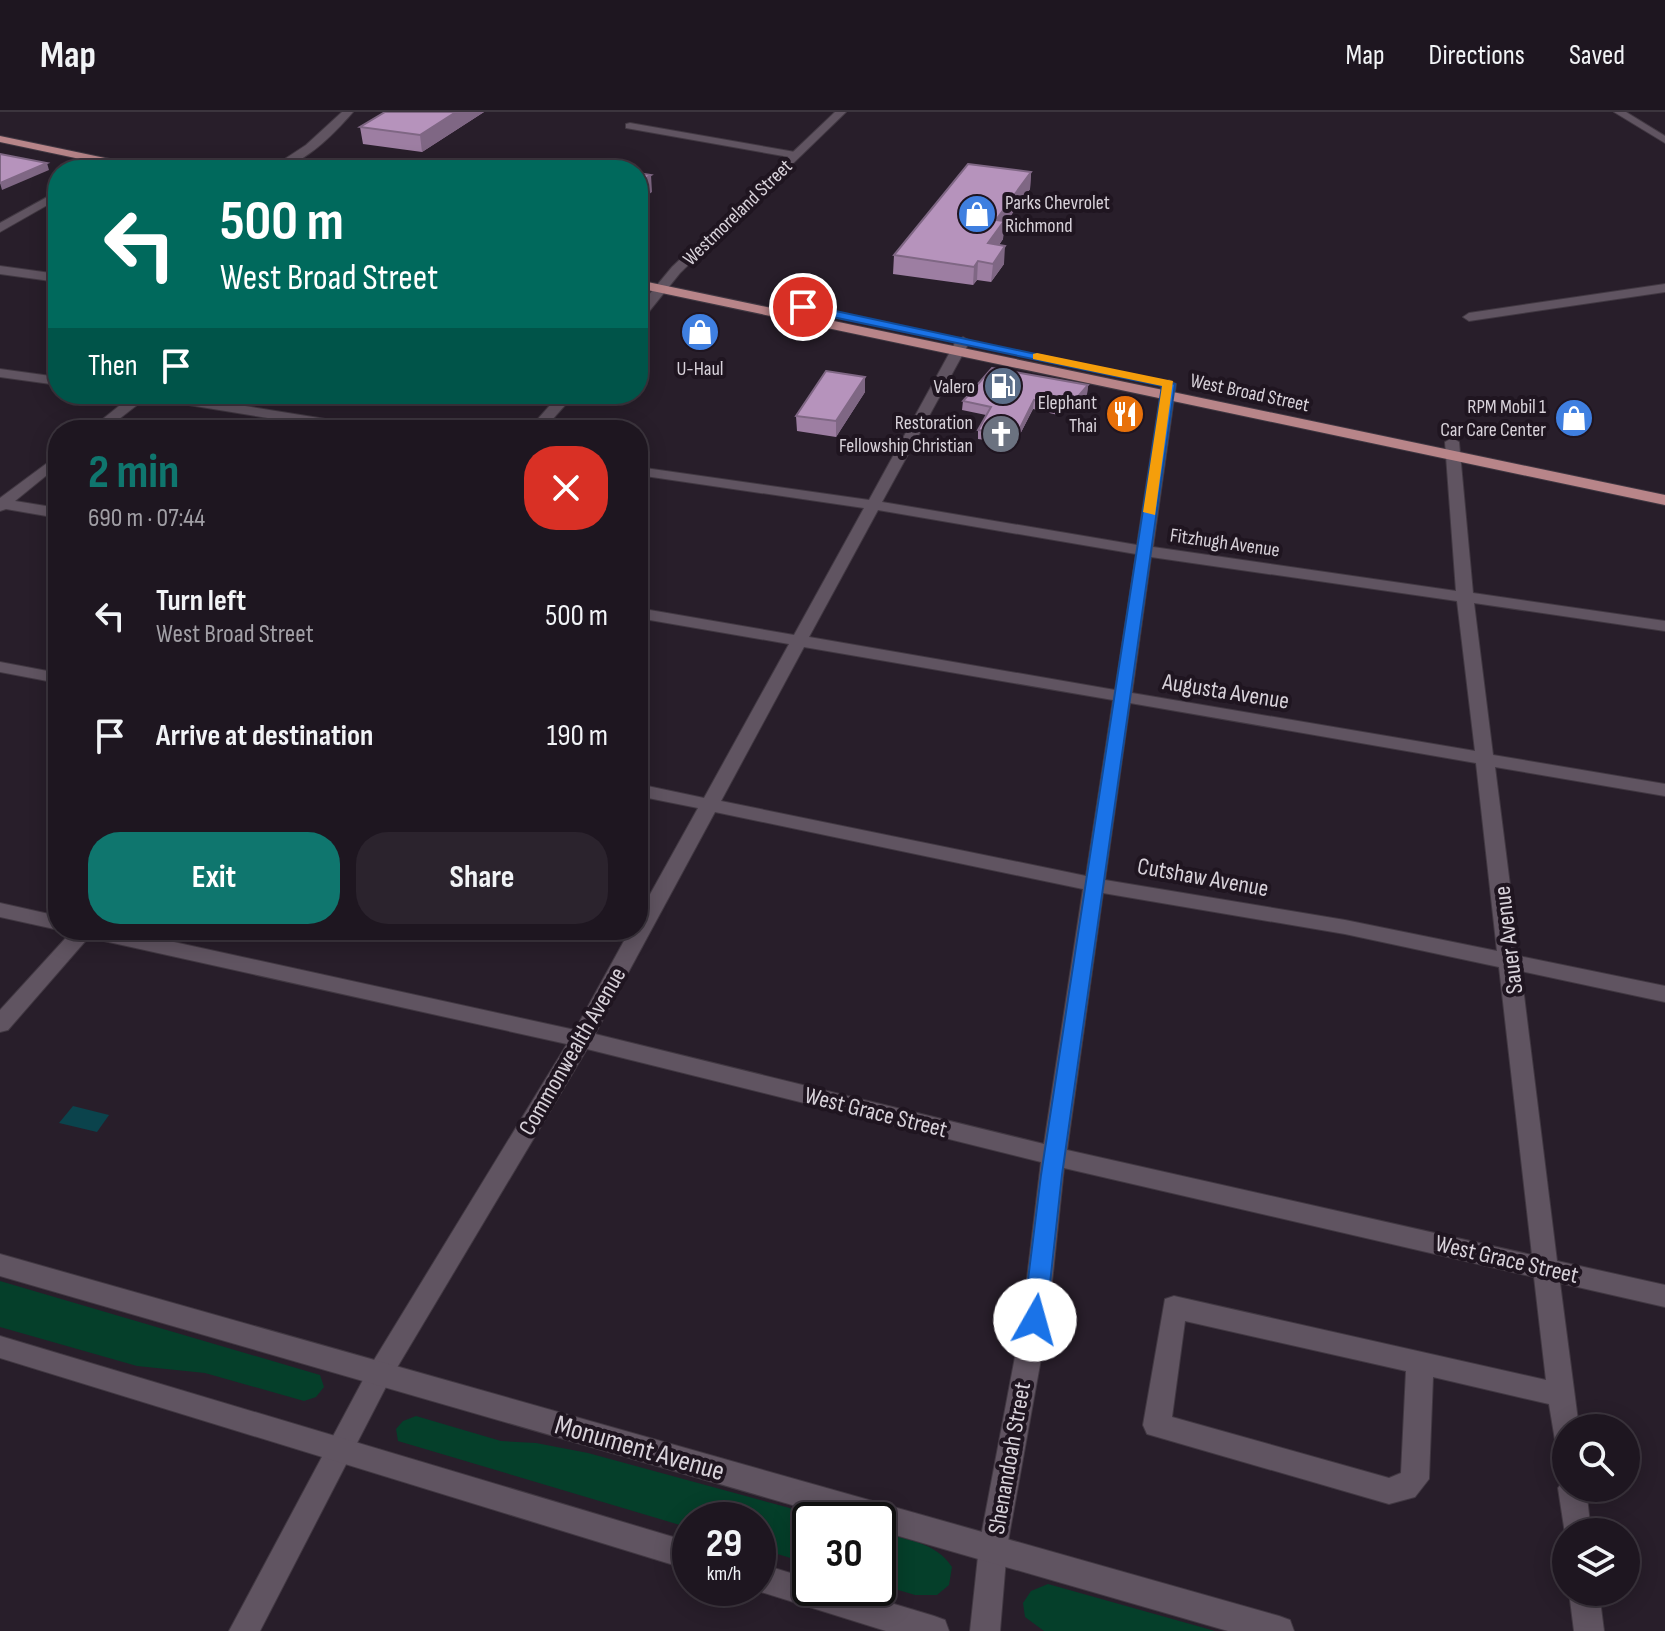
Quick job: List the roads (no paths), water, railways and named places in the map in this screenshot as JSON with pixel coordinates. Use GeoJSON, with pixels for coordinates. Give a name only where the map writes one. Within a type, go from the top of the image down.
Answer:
{"type":"FeatureCollection","features":[{"type":"Feature","properties":{"kind":"main road"},"geometry":{"type":"LineString","coordinates":[[0,139],[102,160]]}},
{"type":"Feature","properties":{"kind":"main road"},"geometry":{"type":"LineString","coordinates":[[0,149],[52,160]]}},
{"type":"Feature","properties":{"kind":"main road","name":"West Broad Street"},"geometry":{"type":"LineString","coordinates":[[648,277],[665,284],[1452,449],[1665,500]]}},
{"type":"Feature","properties":{"kind":"main road","name":"West Broad Street"},"geometry":{"type":"LineString","coordinates":[[648,284],[665,284]]}},
{"type":"Feature","properties":{"kind":"main road","name":"West Broad Street"},"geometry":{"type":"LineString","coordinates":[[1452,449],[1665,487]]}},
{"type":"Feature","properties":{"kind":"street"},"geometry":{"type":"LineString","coordinates":[[289,160],[315,143],[348,112]]}},
{"type":"Feature","properties":{"kind":"street","name":"Westmoreland Street"},"geometry":{"type":"LineString","coordinates":[[648,304],[841,112]]}},
{"type":"Feature","properties":{"kind":"street"},"geometry":{"type":"LineString","coordinates":[[1619,112],[1665,140]]}},
{"type":"Feature","properties":{"kind":"street"},"geometry":{"type":"LineString","coordinates":[[630,126],[795,155]]}},
{"type":"Feature","properties":{"kind":"street"},"geometry":{"type":"LineString","coordinates":[[0,228],[48,200]]}},
{"type":"Feature","properties":{"kind":"street"},"geometry":{"type":"LineString","coordinates":[[0,270],[48,277]]}},
{"type":"Feature","properties":{"kind":"street"},"geometry":{"type":"LineString","coordinates":[[1469,317],[1665,288]]}},
{"type":"Feature","properties":{"kind":"street","name":"Commonwealth Avenue"},"geometry":{"type":"LineString","coordinates":[[648,916],[960,346]]}},
{"type":"Feature","properties":{"kind":"street"},"geometry":{"type":"LineString","coordinates":[[0,373],[48,380]]}},
{"type":"Feature","properties":{"kind":"street","name":"Shenandoah Street"},"geometry":{"type":"LineString","coordinates":[[985,1631],[993,1547],[1035,1320],[1055,1156],[1168,389]]}},
{"type":"Feature","properties":{"kind":"street"},"geometry":{"type":"LineString","coordinates":[[109,420],[131,404]]}},
{"type":"Feature","properties":{"kind":"street"},"geometry":{"type":"LineString","coordinates":[[206,404],[306,420]]}},
{"type":"Feature","properties":{"kind":"street"},"geometry":{"type":"LineString","coordinates":[[544,420],[559,404]]}},
{"type":"Feature","properties":{"kind":"street","name":"Sauer Avenue"},"geometry":{"type":"LineString","coordinates":[[1452,449],[1465,595],[1563,1414]]}},
{"type":"Feature","properties":{"kind":"street"},"geometry":{"type":"LineString","coordinates":[[1,504],[48,467]]}},
{"type":"Feature","properties":{"kind":"street","name":"Fitzhugh Avenue"},"geometry":{"type":"LineString","coordinates":[[648,472],[873,505],[1144,551],[1665,626]]}},
{"type":"Feature","properties":{"kind":"street"},"geometry":{"type":"LineString","coordinates":[[1,504],[48,511]]}},
{"type":"Feature","properties":{"kind":"street","name":"Augusta Avenue"},"geometry":{"type":"LineString","coordinates":[[648,615],[1122,699],[1665,790]]}},
{"type":"Feature","properties":{"kind":"street"},"geometry":{"type":"LineString","coordinates":[[0,667],[48,676]]}},
{"type":"Feature","properties":{"kind":"street","name":"Cutshaw Avenue"},"geometry":{"type":"LineString","coordinates":[[648,792],[1095,885],[1345,927],[1665,994]]}},
{"type":"Feature","properties":{"kind":"street"},"geometry":{"type":"LineString","coordinates":[[0,910],[48,921]]}},
{"type":"Feature","properties":{"kind":"street"},"geometry":{"type":"LineString","coordinates":[[0,1024],[77,940]]}},
{"type":"Feature","properties":{"kind":"street","name":"West Grace Street"},"geometry":{"type":"LineString","coordinates":[[131,940],[581,1039],[1055,1156],[1665,1296]]}},
{"type":"Feature","properties":{"kind":"street","name":"Commonwealth Avenue"},"geometry":{"type":"LineString","coordinates":[[244,1631],[380,1373],[581,1039],[635,940]]}},
{"type":"Feature","properties":{"kind":"street","name":"Monument Avenue"},"geometry":{"type":"LineString","coordinates":[[0,1265],[1279,1631]]}},
{"type":"Feature","properties":{"kind":"street"},"geometry":{"type":"LineString","coordinates":[[1420,1363],[1415,1479],[1405,1488],[1389,1491],[1157,1425],[1174,1307],[1561,1395]]}},
{"type":"Feature","properties":{"kind":"street"},"geometry":{"type":"LineString","coordinates":[[0,1347],[672,1550]]}},
{"type":"Feature","properties":{"kind":"street"},"geometry":{"type":"LineString","coordinates":[[776,1583],[934,1631]]}},
{"type":"Feature","properties":{"kind":"street"},"geometry":{"type":"LineString","coordinates":[[1586,1606],[1589,1631]]}},
{"type":"Feature","properties":{"kind":"water"},"geometry":{"type":"Polygon","coordinates":[[[73,1106],[109,1115],[97,1132],[59,1123],[73,1106]]]}},
{"type":"Feature","properties":{"kind":"place","name":"Parks Chevrolet Richmond"},"geometry":{"type":"Point","coordinates":[977,214]}},
{"type":"Feature","properties":{"kind":"place","name":"U-Haul"},"geometry":{"type":"Point","coordinates":[700,332]}},
{"type":"Feature","properties":{"kind":"place","name":"Valero"},"geometry":{"type":"Point","coordinates":[1003,386]}},
{"type":"Feature","properties":{"kind":"place","name":"Elephant Thai"},"geometry":{"type":"Point","coordinates":[1125,414]}},
{"type":"Feature","properties":{"kind":"place","name":"RPM Mobil 1 Car Care Center"},"geometry":{"type":"Point","coordinates":[1574,418]}},
{"type":"Feature","properties":{"kind":"place","name":"Restoration Fellowship Christian"},"geometry":{"type":"Point","coordinates":[1001,434]}}]}
